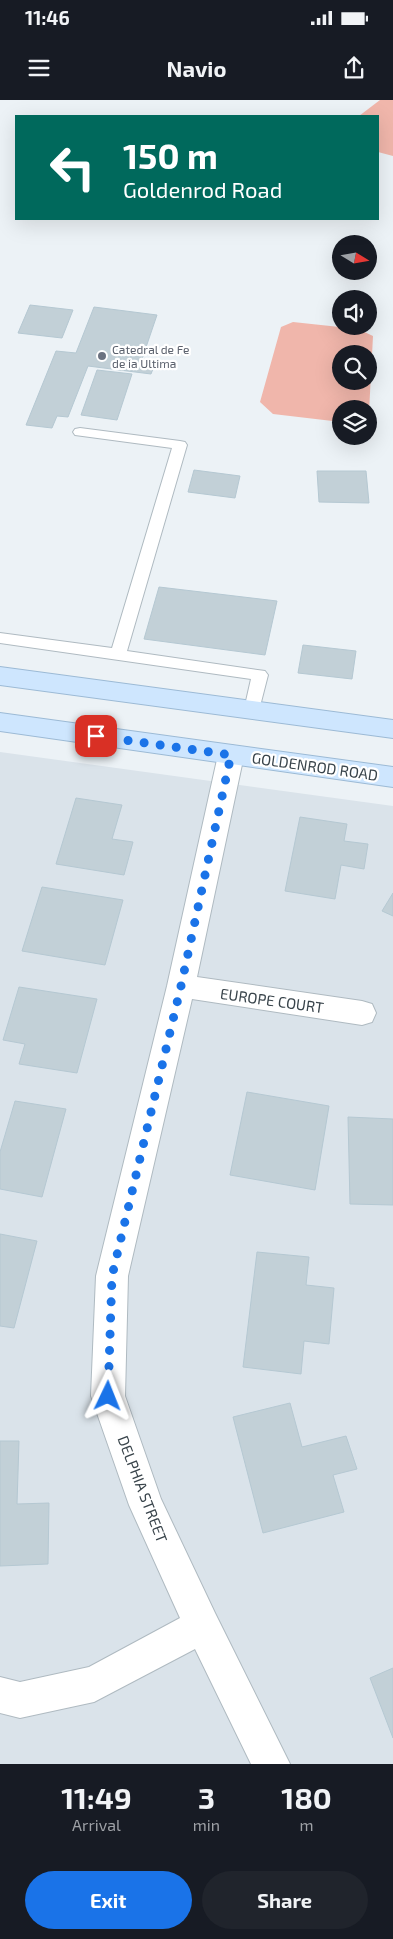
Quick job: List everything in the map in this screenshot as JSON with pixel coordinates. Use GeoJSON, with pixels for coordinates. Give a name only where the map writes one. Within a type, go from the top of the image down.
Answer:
{"type":"FeatureCollection","features":[{"type":"Feature","properties":{"kind":"main road"},"geometry":{"type":"LineString","coordinates":[[0,676],[393,729]]}},
{"type":"Feature","properties":{"kind":"main road","name":"GOLDENROD ROAD"},"geometry":{"type":"LineString","coordinates":[[0,722],[393,777]]}},
{"type":"Feature","properties":{"kind":"street","name":"DELPHIA STREET"},"geometry":{"type":"LineString","coordinates":[[231,755],[181,986],[112,1276],[108,1396],[146,1505],[202,1626],[271,1764]]}},
{"type":"Feature","properties":{"kind":"street","name":"EUROPE COURT"},"geometry":{"type":"LineString","coordinates":[[181,986],[362,1013]]}},
{"type":"Feature","properties":{"kind":"street"},"geometry":{"type":"LineString","coordinates":[[0,1695],[20,1700],[94,1684],[202,1626]]}},
{"type":"Feature","properties":{"kind":"lane"},"geometry":{"type":"LineString","coordinates":[[80,432],[180,445],[118,654]]}},
{"type":"Feature","properties":{"kind":"lane"},"geometry":{"type":"LineString","coordinates":[[0,638],[260,675],[252,710]]}},
{"type":"Feature","properties":{"kind":"shaded area"},"geometry":{"type":"Polygon","coordinates":[[[380,100],[393,100],[393,156],[379,152],[379,115],[360,115],[380,100]]]}},
{"type":"Feature","properties":{"kind":"shaded area"},"geometry":{"type":"Polygon","coordinates":[[[293,322],[332,326],[332,335],[373,336],[373,345],[332,345],[332,390],[370,390],[370,400],[332,400],[332,421],[273,414],[260,402],[281,327],[293,322]]]}},
{"type":"Feature","properties":{"kind":"shaded area"},"geometry":{"type":"Polygon","coordinates":[[[0,752],[393,806],[393,1764],[0,1764],[0,752]]]}},
{"type":"Feature","properties":{"kind":"building"},"geometry":{"type":"Polygon","coordinates":[[[30,305],[73,310],[62,338],[18,333],[30,305]]]}},
{"type":"Feature","properties":{"kind":"building"},"geometry":{"type":"Polygon","coordinates":[[[94,307],[157,315],[142,359],[156,361],[151,374],[88,366],[68,417],[57,416],[52,428],[26,425],[56,351],[76,353],[94,307]]]}},
{"type":"Feature","properties":{"kind":"building"},"geometry":{"type":"Polygon","coordinates":[[[97,370],[132,374],[117,420],[81,415],[97,370]]]}},
{"type":"Feature","properties":{"kind":"building"},"geometry":{"type":"Polygon","coordinates":[[[194,470],[240,476],[235,498],[188,492],[194,470]]]}},
{"type":"Feature","properties":{"kind":"building"},"geometry":{"type":"Polygon","coordinates":[[[317,471],[366,471],[369,503],[319,502],[317,471]]]}},
{"type":"Feature","properties":{"kind":"building"},"geometry":{"type":"Polygon","coordinates":[[[159,587],[277,601],[265,655],[144,639],[159,587]]]}},
{"type":"Feature","properties":{"kind":"building"},"geometry":{"type":"Polygon","coordinates":[[[303,645],[356,651],[352,679],[298,673],[303,645]]]}},
{"type":"Feature","properties":{"kind":"building"},"geometry":{"type":"Polygon","coordinates":[[[76,798],[122,805],[112,839],[133,842],[124,875],[56,864],[76,798]]]}},
{"type":"Feature","properties":{"kind":"building"},"geometry":{"type":"Polygon","coordinates":[[[300,817],[347,824],[344,841],[368,844],[364,869],[341,865],[335,899],[285,891],[300,817]]]}},
{"type":"Feature","properties":{"kind":"building"},"geometry":{"type":"Polygon","coordinates":[[[42,887],[123,900],[105,965],[22,951],[42,887]]]}},
{"type":"Feature","properties":{"kind":"building"},"geometry":{"type":"Polygon","coordinates":[[[393,893],[393,916],[382,911],[393,893]]]}},
{"type":"Feature","properties":{"kind":"building"},"geometry":{"type":"Polygon","coordinates":[[[19,987],[97,999],[77,1073],[19,1064],[25,1044],[3,1040],[19,987]]]}},
{"type":"Feature","properties":{"kind":"building"},"geometry":{"type":"Polygon","coordinates":[[[247,1092],[329,1106],[315,1190],[230,1175],[247,1092]]]}},
{"type":"Feature","properties":{"kind":"building"},"geometry":{"type":"Polygon","coordinates":[[[15,1101],[66,1109],[42,1197],[0,1189],[0,1152],[15,1101]]]}},
{"type":"Feature","properties":{"kind":"building"},"geometry":{"type":"Polygon","coordinates":[[[348,1117],[393,1119],[393,1205],[350,1204],[348,1117]]]}},
{"type":"Feature","properties":{"kind":"building"},"geometry":{"type":"Polygon","coordinates":[[[0,1234],[37,1241],[14,1328],[0,1326],[0,1234]]]}},
{"type":"Feature","properties":{"kind":"building"},"geometry":{"type":"Polygon","coordinates":[[[257,1252],[309,1257],[306,1285],[334,1288],[329,1344],[304,1341],[301,1374],[243,1367],[257,1252]]]}},
{"type":"Feature","properties":{"kind":"building"},"geometry":{"type":"Polygon","coordinates":[[[290,1403],[302,1447],[346,1436],[357,1469],[333,1475],[344,1512],[263,1533],[233,1417],[290,1403]]]}},
{"type":"Feature","properties":{"kind":"building"},"geometry":{"type":"Polygon","coordinates":[[[0,1441],[19,1441],[17,1504],[49,1503],[48,1564],[0,1566],[0,1441]]]}},
{"type":"Feature","properties":{"kind":"building"},"geometry":{"type":"Polygon","coordinates":[[[393,1668],[393,1738],[370,1678],[393,1668]]]}},
{"type":"Feature","properties":{"kind":"place","name":"Catedral de Fe de ia Ultima"},"geometry":{"type":"Point","coordinates":[102,356]}},
{"type":"Feature","properties":{"kind":"route"},"geometry":{"type":"LineString","coordinates":[[96,736],[231,755],[181,986],[112,1276],[108,1396]]}}]}
